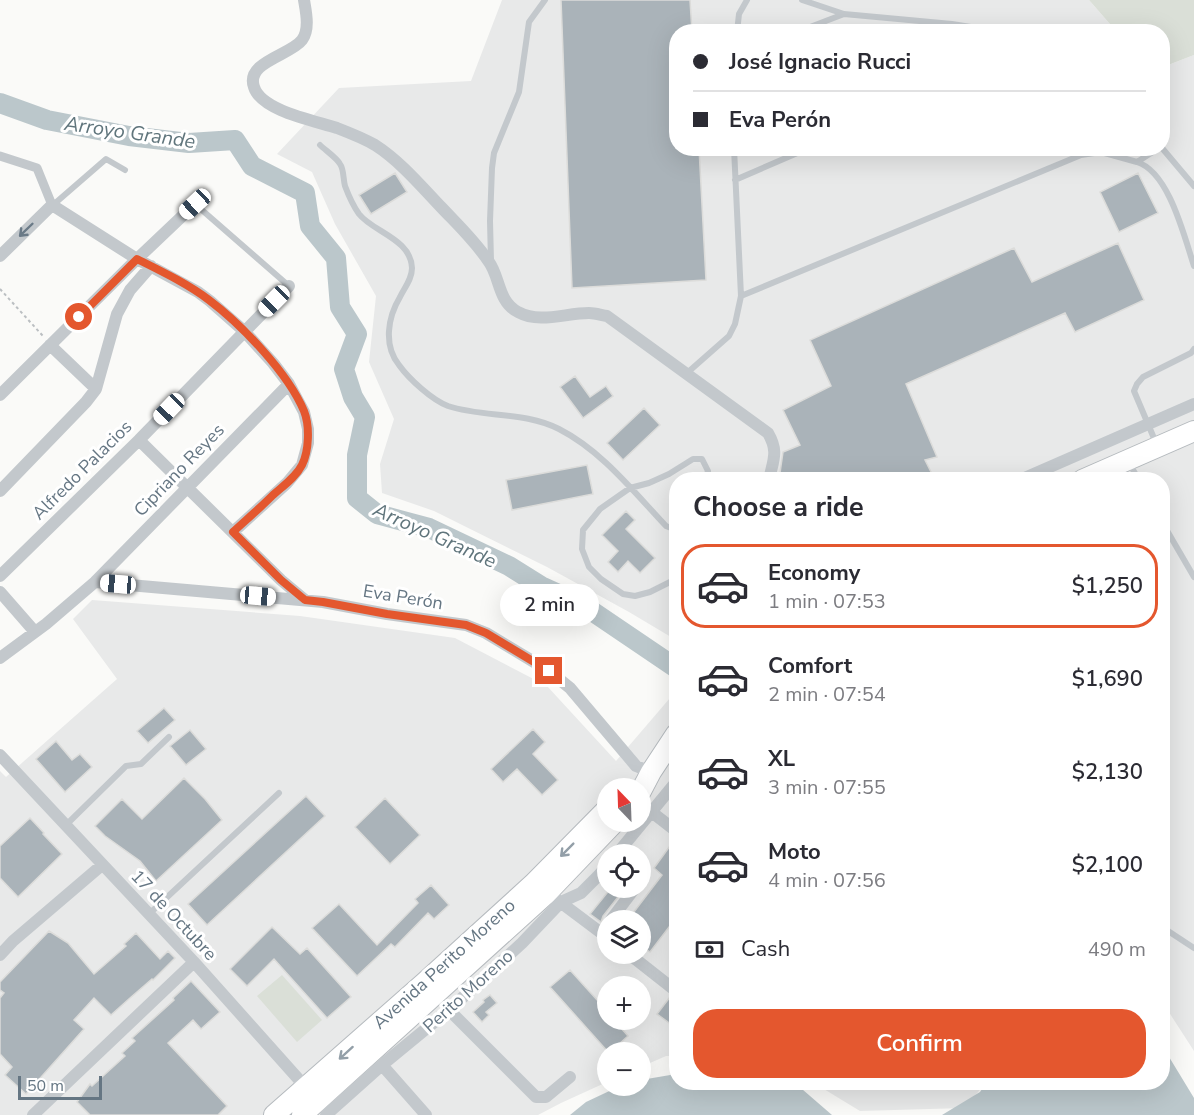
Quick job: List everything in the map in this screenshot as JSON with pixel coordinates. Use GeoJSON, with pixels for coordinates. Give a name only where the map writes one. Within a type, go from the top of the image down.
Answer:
{"type":"FeatureCollection","features":[{"type":"Feature","properties":{"kind":"main road"},"geometry":{"type":"LineString","coordinates":[[1100,472],[1194,431]]}},
{"type":"Feature","properties":{"kind":"main road"},"geometry":{"type":"LineString","coordinates":[[648,778],[669,745]]}},
{"type":"Feature","properties":{"kind":"main road"},"geometry":{"type":"LineString","coordinates":[[642,778],[651,772]]}},
{"type":"Feature","properties":{"kind":"main road","name":"Avenida Perito Moreno"},"geometry":{"type":"LineString","coordinates":[[547,893],[597,823]]}},
{"type":"Feature","properties":{"kind":"main road","name":"Avenida Perito Moreno"},"geometry":{"type":"LineString","coordinates":[[302,1115],[547,893],[605,832]]}},
{"type":"Feature","properties":{"kind":"main road","name":"Avenida Perito Moreno"},"geometry":{"type":"LineString","coordinates":[[274,1115],[317,1101]]}},
{"type":"Feature","properties":{"kind":"street"},"geometry":{"type":"LineString","coordinates":[[304,0],[306,27],[303,39],[292,50],[268,61],[258,69],[253,78],[253,87],[258,95],[269,104],[290,114],[358,137],[391,158],[478,246],[492,265],[501,292],[515,311],[530,317],[547,318],[591,313],[607,316],[687,373],[768,433],[773,441],[775,452],[770,472]]}},
{"type":"Feature","properties":{"kind":"street"},"geometry":{"type":"LineString","coordinates":[[0,156],[37,168],[52,205],[137,259],[198,292],[210,301],[244,332],[289,384],[304,412],[308,429],[308,443],[302,465],[287,483],[233,532]]}},
{"type":"Feature","properties":{"kind":"street"},"geometry":{"type":"LineString","coordinates":[[0,395],[195,204]]}},
{"type":"Feature","properties":{"kind":"street"},"geometry":{"type":"LineString","coordinates":[[0,256],[52,205]]}},
{"type":"Feature","properties":{"kind":"street"},"geometry":{"type":"LineString","coordinates":[[0,491],[87,402],[96,389],[117,314],[130,290],[151,266]]}},
{"type":"Feature","properties":{"kind":"street","name":"Alfredo Palacios"},"geometry":{"type":"LineString","coordinates":[[0,576],[139,440],[289,286]]}},
{"type":"Feature","properties":{"kind":"street"},"geometry":{"type":"LineString","coordinates":[[50,345],[96,389]]}},
{"type":"Feature","properties":{"kind":"street","name":"Cipriano Reyes"},"geometry":{"type":"LineString","coordinates":[[0,658],[94,582],[289,384]]}},
{"type":"Feature","properties":{"kind":"street"},"geometry":{"type":"LineString","coordinates":[[1038,472],[1194,404]]}},
{"type":"Feature","properties":{"kind":"street"},"geometry":{"type":"LineString","coordinates":[[139,440],[281,580],[305,600]]}},
{"type":"Feature","properties":{"kind":"street","name":"Eva Perón"},"geometry":{"type":"LineString","coordinates":[[94,582],[323,602],[466,625],[486,633],[549,671],[570,688],[636,766],[651,772]]}},
{"type":"Feature","properties":{"kind":"street"},"geometry":{"type":"LineString","coordinates":[[0,592],[35,632]]}},
{"type":"Feature","properties":{"kind":"street","name":"17 de Octubre"},"geometry":{"type":"LineString","coordinates":[[0,755],[194,962],[317,1101]]}},
{"type":"Feature","properties":{"kind":"street"},"geometry":{"type":"LineString","coordinates":[[625,844],[669,791]]}},
{"type":"Feature","properties":{"kind":"street"},"geometry":{"type":"LineString","coordinates":[[652,812],[669,825]]}},
{"type":"Feature","properties":{"kind":"street"},"geometry":{"type":"LineString","coordinates":[[0,955],[13,941],[102,865]]}},
{"type":"Feature","properties":{"kind":"street","name":"Perito Moreno"},"geometry":{"type":"LineString","coordinates":[[317,1101],[382,1065],[449,1010],[522,943],[547,893],[581,893],[597,878]]}},
{"type":"Feature","properties":{"kind":"street"},"geometry":{"type":"LineString","coordinates":[[547,893],[597,924]]}},
{"type":"Feature","properties":{"kind":"street"},"geometry":{"type":"LineString","coordinates":[[33,1115],[194,962]]}},
{"type":"Feature","properties":{"kind":"street"},"geometry":{"type":"LineString","coordinates":[[642,964],[669,985]]}},
{"type":"Feature","properties":{"kind":"street"},"geometry":{"type":"LineString","coordinates":[[449,1010],[536,1097],[546,1097],[570,1077]]}},
{"type":"Feature","properties":{"kind":"street"},"geometry":{"type":"LineString","coordinates":[[382,1065],[426,1115]]}},
{"type":"Feature","properties":{"kind":"lane"},"geometry":{"type":"LineString","coordinates":[[492,265],[490,221],[494,153],[519,92],[529,22],[545,0]]}},
{"type":"Feature","properties":{"kind":"lane"},"geometry":{"type":"LineString","coordinates":[[737,24],[739,14],[747,0]]}},
{"type":"Feature","properties":{"kind":"lane"},"geometry":{"type":"LineString","coordinates":[[802,0],[844,14],[952,24]]}},
{"type":"Feature","properties":{"kind":"lane"},"geometry":{"type":"LineString","coordinates":[[818,24],[844,14]]}},
{"type":"Feature","properties":{"kind":"lane"},"geometry":{"type":"LineString","coordinates":[[320,145],[341,164],[345,187],[360,215],[395,239],[410,257],[412,267],[410,280],[398,299],[391,317],[389,333],[390,351],[398,365],[422,389],[445,405],[464,410],[533,419],[558,428],[601,458],[669,527]]}},
{"type":"Feature","properties":{"kind":"lane"},"geometry":{"type":"LineString","coordinates":[[687,373],[729,336],[735,324],[741,296],[734,156]]}},
{"type":"Feature","properties":{"kind":"lane"},"geometry":{"type":"LineString","coordinates":[[735,180],[790,156]]}},
{"type":"Feature","properties":{"kind":"lane"},"geometry":{"type":"LineString","coordinates":[[741,296],[1079,156]]}},
{"type":"Feature","properties":{"kind":"lane"},"geometry":{"type":"LineString","coordinates":[[1115,156],[1143,164],[1156,175],[1168,194],[1194,266]]}},
{"type":"Feature","properties":{"kind":"lane"},"geometry":{"type":"LineString","coordinates":[[1137,162],[1147,156]]}},
{"type":"Feature","properties":{"kind":"lane"},"geometry":{"type":"LineString","coordinates":[[1167,156],[1194,186]]}},
{"type":"Feature","properties":{"kind":"lane"},"geometry":{"type":"LineString","coordinates":[[52,205],[106,159],[125,170]]}},
{"type":"Feature","properties":{"kind":"lane"},"geometry":{"type":"LineString","coordinates":[[195,204],[289,286]]}},
{"type":"Feature","properties":{"kind":"lane"},"geometry":{"type":"LineString","coordinates":[[1157,447],[1134,392],[1137,384],[1143,377],[1191,353],[1194,349]]}},
{"type":"Feature","properties":{"kind":"lane"},"geometry":{"type":"LineString","coordinates":[[672,472],[693,459],[702,459],[708,472]]}},
{"type":"Feature","properties":{"kind":"lane"},"geometry":{"type":"LineString","coordinates":[[1127,460],[1134,472]]}},
{"type":"Feature","properties":{"kind":"lane"},"geometry":{"type":"LineString","coordinates":[[669,474],[630,488],[600,509],[583,530],[582,549],[589,567],[601,579],[623,594],[635,596],[650,592],[669,582]]}},
{"type":"Feature","properties":{"kind":"lane"},"geometry":{"type":"LineString","coordinates":[[1170,536],[1194,577]]}},
{"type":"Feature","properties":{"kind":"lane"},"geometry":{"type":"LineString","coordinates":[[66,825],[126,766],[141,764],[169,737]]}},
{"type":"Feature","properties":{"kind":"lane"},"geometry":{"type":"LineString","coordinates":[[149,914],[279,793]]}},
{"type":"Feature","properties":{"kind":"lane"},"geometry":{"type":"LineString","coordinates":[[1170,932],[1194,948]]}},
{"type":"Feature","properties":{"kind":"path"},"geometry":{"type":"LineString","coordinates":[[0,289],[50,345]]}},
{"type":"Feature","properties":{"kind":"shaded area"},"geometry":{"type":"Polygon","coordinates":[[[502,0],[1089,0],[1110,24],[669,24],[669,156],[1170,156],[1170,64],[1194,55],[1194,1051],[1170,1014],[1170,472],[669,472],[669,636],[547,567],[434,511],[382,493],[380,464],[394,419],[369,362],[376,296],[335,224],[312,172],[277,154],[339,88],[471,81],[502,0]]]}},
{"type":"Feature","properties":{"kind":"shaded area"},"geometry":{"type":"Polygon","coordinates":[[[1089,0],[1194,0],[1194,55],[1170,64],[1170,24],[1110,24],[1089,0]]]}},
{"type":"Feature","properties":{"kind":"shaded area"},"geometry":{"type":"Polygon","coordinates":[[[92,600],[300,616],[455,638],[547,686],[616,761],[669,699],[669,1056],[651,1063],[651,1042],[597,1042],[597,1087],[538,1115],[0,1115],[0,771],[6,777],[117,679],[73,619],[92,600]]]}},
{"type":"Feature","properties":{"kind":"shaded area"},"geometry":{"type":"Polygon","coordinates":[[[282,975],[322,1020],[297,1042],[257,996],[282,975]]]}},
{"type":"Feature","properties":{"kind":"shaded area"},"geometry":{"type":"Polygon","coordinates":[[[1170,1059],[1194,1098],[1194,1115],[942,1115],[981,1090],[1170,1090],[1170,1059]]]}},
{"type":"Feature","properties":{"kind":"shaded area"},"geometry":{"type":"Polygon","coordinates":[[[669,1075],[669,1090],[803,1090],[832,1115],[570,1115],[586,1102],[599,1096],[651,1096],[651,1078],[669,1075]]]}},
{"type":"Feature","properties":{"kind":"shaded area"},"geometry":{"type":"Polygon","coordinates":[[[826,1090],[980,1090],[964,1108],[860,1111],[826,1090]]]}},
{"type":"Feature","properties":{"kind":"building"},"geometry":{"type":"Polygon","coordinates":[[[561,0],[690,0],[692,24],[669,24],[669,156],[699,156],[706,280],[572,288],[561,0]]]}},
{"type":"Feature","properties":{"kind":"building"},"geometry":{"type":"Polygon","coordinates":[[[395,173],[407,192],[371,214],[359,195],[395,173]]]}},
{"type":"Feature","properties":{"kind":"building"},"geometry":{"type":"Polygon","coordinates":[[[1138,173],[1158,213],[1119,232],[1100,192],[1138,173]]]}},
{"type":"Feature","properties":{"kind":"building"},"geometry":{"type":"Polygon","coordinates":[[[1118,243],[1144,300],[1075,332],[1065,313],[906,384],[937,457],[925,460],[931,472],[780,472],[783,452],[800,445],[783,410],[831,386],[810,340],[1014,248],[1032,282],[1118,243]]]}},
{"type":"Feature","properties":{"kind":"building"},"geometry":{"type":"Polygon","coordinates":[[[575,376],[590,397],[606,386],[613,396],[583,418],[560,387],[575,376]]]}},
{"type":"Feature","properties":{"kind":"building"},"geometry":{"type":"Polygon","coordinates":[[[644,408],[660,425],[623,460],[607,443],[644,408]]]}},
{"type":"Feature","properties":{"kind":"building"},"geometry":{"type":"Polygon","coordinates":[[[587,465],[593,494],[512,510],[506,480],[587,465]]]}},
{"type":"Feature","properties":{"kind":"building"},"geometry":{"type":"Polygon","coordinates":[[[626,511],[635,520],[626,529],[655,558],[640,573],[628,561],[618,572],[608,562],[618,551],[602,535],[626,511]]]}},
{"type":"Feature","properties":{"kind":"building"},"geometry":{"type":"Polygon","coordinates":[[[164,708],[175,720],[148,743],[137,731],[164,708]]]}},
{"type":"Feature","properties":{"kind":"building"},"geometry":{"type":"Polygon","coordinates":[[[533,729],[545,742],[533,754],[558,780],[542,795],[517,769],[503,782],[491,769],[533,729]]]}},
{"type":"Feature","properties":{"kind":"building"},"geometry":{"type":"Polygon","coordinates":[[[190,730],[206,749],[186,765],[170,746],[190,730]]]}},
{"type":"Feature","properties":{"kind":"building"},"geometry":{"type":"Polygon","coordinates":[[[56,741],[72,760],[80,754],[92,767],[65,792],[36,759],[56,741]]]}},
{"type":"Feature","properties":{"kind":"building"},"geometry":{"type":"Polygon","coordinates":[[[184,778],[222,820],[156,881],[140,861],[95,826],[122,799],[142,819],[184,778]]]}},
{"type":"Feature","properties":{"kind":"building"},"geometry":{"type":"Polygon","coordinates":[[[306,796],[325,816],[207,925],[188,904],[306,796]]]}},
{"type":"Feature","properties":{"kind":"building"},"geometry":{"type":"Polygon","coordinates":[[[385,798],[420,835],[390,864],[355,827],[385,798]]]}},
{"type":"Feature","properties":{"kind":"building"},"geometry":{"type":"Polygon","coordinates":[[[30,818],[62,854],[18,897],[0,878],[0,846],[30,818]]]}},
{"type":"Feature","properties":{"kind":"building"},"geometry":{"type":"Polygon","coordinates":[[[669,847],[669,927],[651,951],[651,910],[635,910],[644,898],[651,898],[651,889],[662,875],[654,868],[669,847]]]}},
{"type":"Feature","properties":{"kind":"building"},"geometry":{"type":"Polygon","coordinates":[[[431,885],[449,905],[434,919],[428,913],[395,947],[391,944],[357,976],[312,928],[339,904],[377,945],[418,903],[415,899],[431,885]]]}},
{"type":"Feature","properties":{"kind":"building"},"geometry":{"type":"Polygon","coordinates":[[[603,898],[617,898],[608,910],[597,910],[597,919],[590,914],[603,898]]]}},
{"type":"Feature","properties":{"kind":"building"},"geometry":{"type":"Polygon","coordinates":[[[272,927],[300,954],[307,948],[351,997],[327,1018],[274,959],[247,986],[230,969],[272,927]]]}},
{"type":"Feature","properties":{"kind":"building"},"geometry":{"type":"Polygon","coordinates":[[[49,931],[68,943],[94,974],[126,946],[124,944],[136,933],[160,959],[168,951],[175,958],[111,1015],[94,998],[74,1020],[84,1029],[26,1094],[5,1075],[12,1067],[0,1054],[0,998],[4,993],[0,990],[0,982],[49,931]]]}},
{"type":"Feature","properties":{"kind":"building"},"geometry":{"type":"Polygon","coordinates":[[[570,970],[597,1000],[597,1030],[623,1030],[628,1036],[621,1042],[599,1042],[550,987],[570,970]]]}},
{"type":"Feature","properties":{"kind":"building"},"geometry":{"type":"Polygon","coordinates":[[[191,981],[220,1012],[201,1029],[193,1020],[168,1043],[227,1106],[218,1115],[90,1115],[77,1102],[90,1084],[92,1086],[125,1056],[122,1053],[135,1041],[132,1038],[174,1000],[173,998],[191,981]]]}},
{"type":"Feature","properties":{"kind":"building"},"geometry":{"type":"Polygon","coordinates":[[[490,995],[497,1003],[486,1012],[489,1015],[482,1022],[473,1012],[490,995]]]}},
{"type":"Feature","properties":{"kind":"building"},"geometry":{"type":"Polygon","coordinates":[[[669,998],[669,1023],[657,1014],[669,998]]]}},
{"type":"Feature","properties":{"kind":"waterway","name":"Arroyo Grande"},"geometry":{"type":"LineString","coordinates":[[0,103],[47,120],[129,136],[189,143],[235,140],[252,166],[305,193],[310,226],[336,258],[340,307],[357,334],[344,369],[353,397],[365,417],[357,455],[357,498],[377,514],[429,528],[583,605],[669,663]]}},
{"type":"Feature","properties":{"kind":"route"},"geometry":{"type":"LineString","coordinates":[[79,317],[137,259],[198,292],[210,301],[273,363],[289,384],[304,412],[308,429],[308,443],[302,465],[287,483],[233,532],[281,580],[305,600],[466,625],[486,633],[549,671]]}}]}
